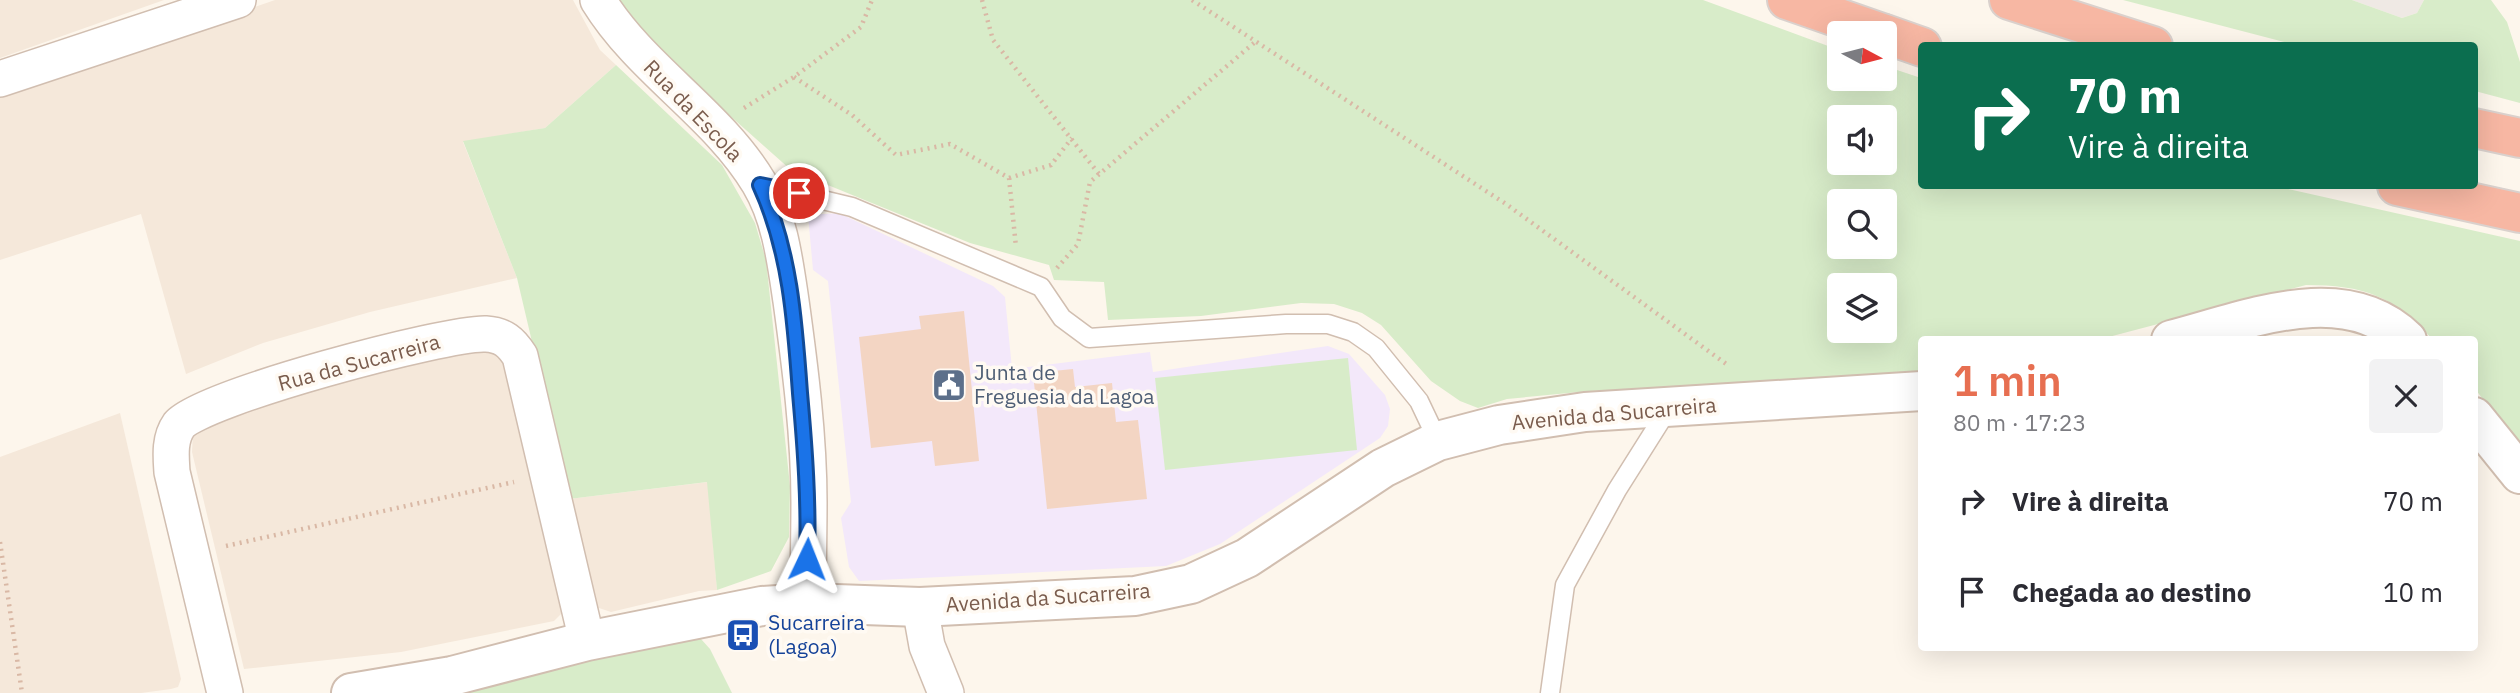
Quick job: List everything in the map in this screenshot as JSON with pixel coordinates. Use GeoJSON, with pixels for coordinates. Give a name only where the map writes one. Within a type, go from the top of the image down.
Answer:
{"type":"FeatureCollection","features":[{"type":"Feature","properties":{"kind":"highway"},"geometry":{"type":"LineString","coordinates":[[1787,0],[1846,21]]}},
{"type":"Feature","properties":{"kind":"highway"},"geometry":{"type":"LineString","coordinates":[[2009,0],[2140,42]]}},
{"type":"Feature","properties":{"kind":"highway"},"geometry":{"type":"LineString","coordinates":[[1897,39],[1918,46]]}},
{"type":"Feature","properties":{"kind":"highway"},"geometry":{"type":"LineString","coordinates":[[2478,129],[2520,138]]}},
{"type":"Feature","properties":{"kind":"highway"},"geometry":{"type":"LineString","coordinates":[[2411,189],[2520,213]]}},
{"type":"Feature","properties":{"kind":"street"},"geometry":{"type":"LineString","coordinates":[[0,79],[238,0]]}},
{"type":"Feature","properties":{"kind":"street","name":"Rua da Escola"},"geometry":{"type":"LineString","coordinates":[[598,0],[637,54],[713,127],[760,185],[775,217],[785,258],[795,333],[809,501],[808,604]]}},
{"type":"Feature","properties":{"kind":"street"},"geometry":{"type":"LineString","coordinates":[[2186,336],[2269,314],[2332,307],[2358,310],[2393,326],[2403,336]]}},
{"type":"Feature","properties":{"kind":"street","name":"Rua da Sucarreira"},"geometry":{"type":"LineString","coordinates":[[225,693],[172,472],[171,449],[179,424],[198,412],[277,385],[463,335],[497,336],[510,341],[520,356],[546,476],[587,641]]}},
{"type":"Feature","properties":{"kind":"street","name":"Avenida da Sucarreira"},"geometry":{"type":"LineString","coordinates":[[351,693],[452,676],[587,641],[762,606],[808,604],[920,607],[1135,597],[1191,584],[1247,558],[1382,468],[1438,441],[1499,425],[1585,412],[1918,391]]}},
{"type":"Feature","properties":{"kind":"street"},"geometry":{"type":"LineString","coordinates":[[2478,422],[2520,474]]}},
{"type":"Feature","properties":{"kind":"street"},"geometry":{"type":"LineString","coordinates":[[920,607],[927,646],[946,693]]}},
{"type":"Feature","properties":{"kind":"lane"},"geometry":{"type":"LineString","coordinates":[[760,185],[852,207],[1041,287],[1062,318],[1089,338],[1286,324],[1328,324],[1353,332],[1376,348],[1419,401],[1438,441]]}},
{"type":"Feature","properties":{"kind":"lane"},"geometry":{"type":"LineString","coordinates":[[1550,693],[1565,585],[1617,490],[1670,406]]}},
{"type":"Feature","properties":{"kind":"path"},"geometry":{"type":"LineString","coordinates":[[713,127],[794,77],[861,27],[872,0]]}},
{"type":"Feature","properties":{"kind":"path"},"geometry":{"type":"LineString","coordinates":[[982,0],[993,40],[1099,174]]}},
{"type":"Feature","properties":{"kind":"path"},"geometry":{"type":"LineString","coordinates":[[1192,0],[1506,204],[1732,368]]}},
{"type":"Feature","properties":{"kind":"path"},"geometry":{"type":"LineString","coordinates":[[1041,287],[1078,244],[1090,182],[1255,43]]}},
{"type":"Feature","properties":{"kind":"path"},"geometry":{"type":"LineString","coordinates":[[794,77],[852,115],[896,155],[950,144],[1009,178],[1051,164],[1072,138]]}},
{"type":"Feature","properties":{"kind":"path"},"geometry":{"type":"LineString","coordinates":[[1009,178],[1019,278]]}},
{"type":"Feature","properties":{"kind":"path"},"geometry":{"type":"LineString","coordinates":[[191,554],[546,476]]}},
{"type":"Feature","properties":{"kind":"path"},"geometry":{"type":"LineString","coordinates":[[0,542],[22,693]]}},
{"type":"Feature","properties":{"kind":"shaded area"},"geometry":{"type":"Polygon","coordinates":[[[0,0],[164,0],[0,58],[0,0]]]}},
{"type":"Feature","properties":{"kind":"shaded area"},"geometry":{"type":"Polygon","coordinates":[[[275,0],[573,0],[600,50],[616,65],[545,128],[463,142],[517,278],[370,312],[263,343],[186,374],[141,214],[0,260],[0,95],[275,0]]]}},
{"type":"Feature","properties":{"kind":"shaded area"},"geometry":{"type":"Polygon","coordinates":[[[2352,0],[2424,0],[2417,13],[2402,18],[2352,0]]]}},
{"type":"Feature","properties":{"kind":"shaded area"},"geometry":{"type":"Polygon","coordinates":[[[839,213],[993,286],[1005,297],[1012,369],[1150,352],[1153,372],[1328,346],[1349,354],[1385,395],[1390,409],[1388,426],[1380,438],[1220,544],[1166,566],[859,581],[849,567],[841,518],[851,502],[828,281],[813,270],[808,215],[839,213]]]}},
{"type":"Feature","properties":{"kind":"shaded area"},"geometry":{"type":"Polygon","coordinates":[[[473,348],[504,350],[563,606],[561,614],[554,621],[401,652],[244,669],[192,452],[193,432],[202,426],[352,376],[473,348]]]}},
{"type":"Feature","properties":{"kind":"shaded area"},"geometry":{"type":"Polygon","coordinates":[[[120,413],[181,679],[178,687],[141,693],[0,693],[0,457],[120,413]]]}},
{"type":"Feature","properties":{"kind":"shaded area"},"geometry":{"type":"Polygon","coordinates":[[[708,482],[717,590],[699,591],[611,612],[596,607],[569,499],[708,482]]]}},
{"type":"Feature","properties":{"kind":"green space"},"geometry":{"type":"Polygon","coordinates":[[[617,0],[1703,0],[1827,46],[1827,91],[1897,91],[1897,70],[1918,77],[1918,189],[2288,189],[2520,241],[2520,446],[2478,393],[2478,336],[2429,336],[2405,312],[2391,303],[2345,287],[2306,285],[2112,336],[1918,336],[1918,372],[1715,387],[1590,391],[1507,399],[1478,408],[1460,401],[1431,381],[1381,325],[1362,313],[1334,304],[1301,303],[1201,316],[1108,320],[1104,282],[1054,280],[1049,265],[970,243],[791,170],[684,75],[658,57],[617,0]]]}},
{"type":"Feature","properties":{"kind":"green space"},"geometry":{"type":"Polygon","coordinates":[[[2123,0],[2352,0],[2402,18],[2417,13],[2424,0],[2491,0],[2507,22],[2520,62],[2520,103],[2478,92],[2478,42],[2284,42],[2123,0]]]}},
{"type":"Feature","properties":{"kind":"green space"},"geometry":{"type":"Polygon","coordinates":[[[616,65],[722,165],[755,223],[766,260],[790,486],[789,537],[771,571],[717,590],[707,482],[569,499],[517,278],[463,141],[545,128],[616,65]]]}},
{"type":"Feature","properties":{"kind":"green space"},"geometry":{"type":"Polygon","coordinates":[[[1348,358],[1357,450],[1165,470],[1155,378],[1348,358]]]}},
{"type":"Feature","properties":{"kind":"green space"},"geometry":{"type":"Polygon","coordinates":[[[687,637],[701,639],[710,649],[732,693],[447,693],[687,637]]]}},
{"type":"Feature","properties":{"kind":"building"},"geometry":{"type":"Polygon","coordinates":[[[964,311],[979,461],[935,466],[932,441],[871,448],[859,337],[921,329],[919,316],[964,311]]]}},
{"type":"Feature","properties":{"kind":"building"},"geometry":{"type":"Polygon","coordinates":[[[1073,369],[1075,387],[1112,383],[1116,422],[1138,420],[1147,499],[1047,509],[1033,373],[1073,369]]]}},
{"type":"Feature","properties":{"kind":"place","name":"Junta de Freguesia da Lagoa"},"geometry":{"type":"Point","coordinates":[949,385]}},
{"type":"Feature","properties":{"kind":"place","name":"Sucarreira (Lagoa)"},"geometry":{"type":"Point","coordinates":[743,635]}},
{"type":"Feature","properties":{"kind":"route"},"geometry":{"type":"LineString","coordinates":[[799,193],[760,185],[775,217],[785,258],[795,333],[809,501],[807,559]]}}]}
